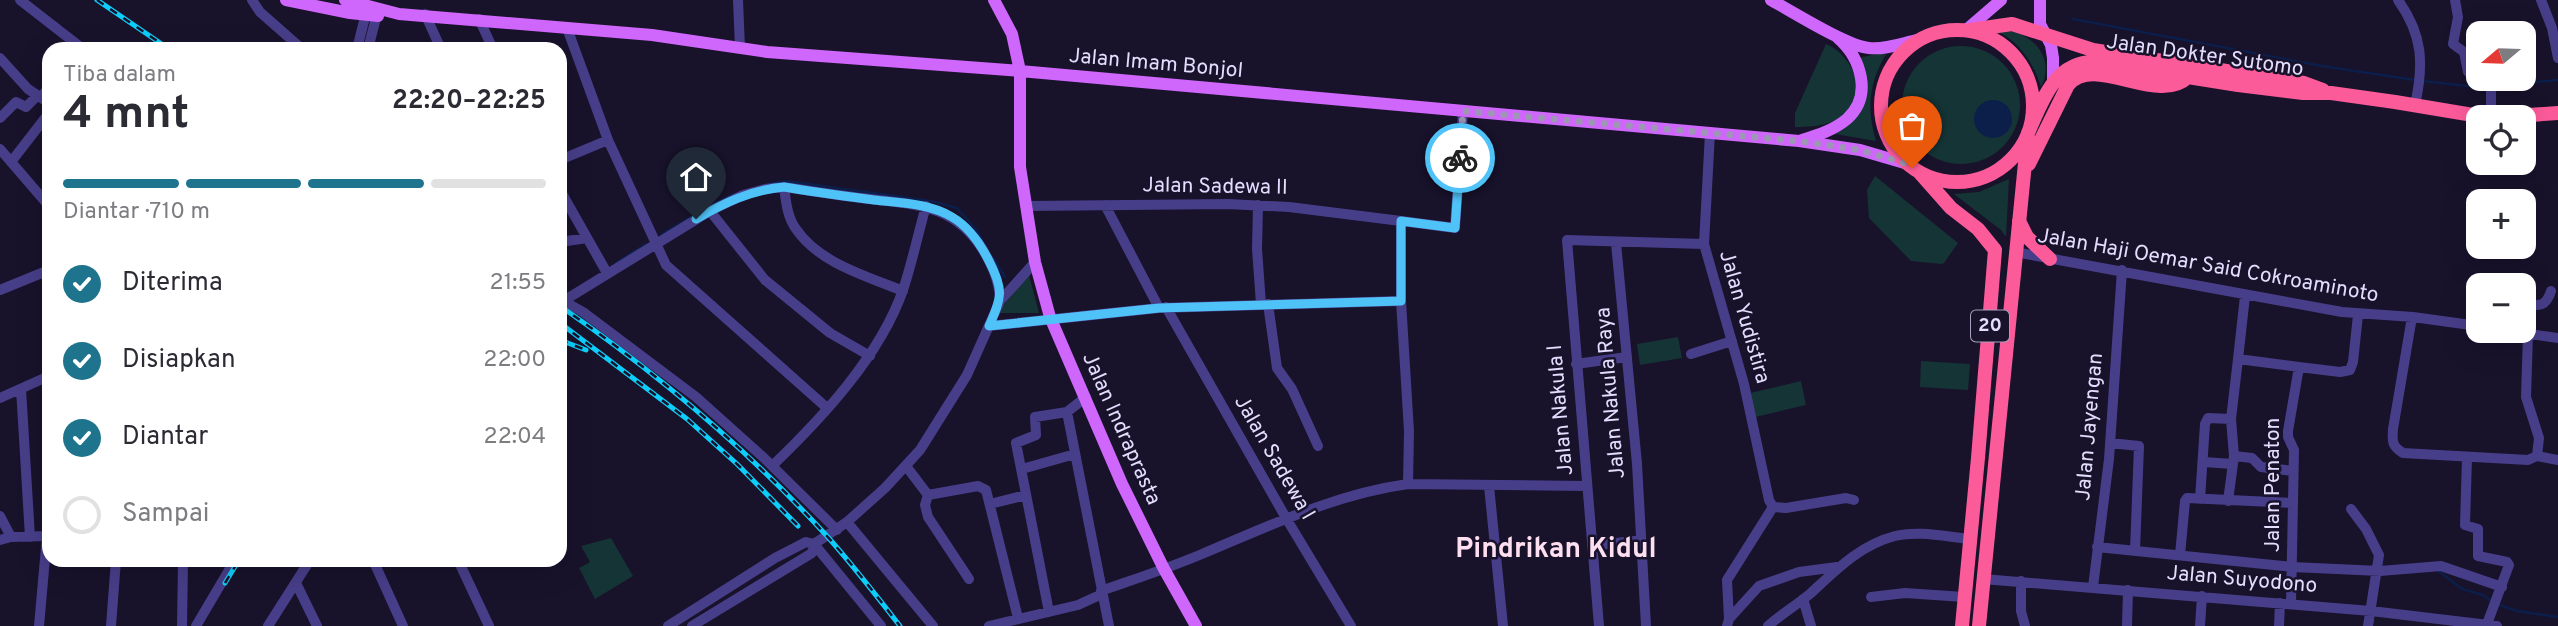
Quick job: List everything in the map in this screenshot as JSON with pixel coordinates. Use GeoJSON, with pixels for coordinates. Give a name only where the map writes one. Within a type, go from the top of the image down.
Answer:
{"type":"FeatureCollection","features":[{"type":"Feature","properties":{"kind":"highway","name":"20"},"geometry":{"type":"LineString","coordinates":[[1962,626],[1995,250],[1978,229],[1951,208],[1892,147],[1884,129],[1882,90],[1895,61],[1904,51],[1918,40],[1939,32],[2012,24],[2045,33]]}},
{"type":"Feature","properties":{"kind":"highway","name":"20"},"geometry":{"type":"LineString","coordinates":[[1965,31],[1984,35],[1997,42],[2019,63],[2032,97],[1979,626]]}},
{"type":"Feature","properties":{"kind":"highway","name":"Jalan Dokter Sutomo"},"geometry":{"type":"LineString","coordinates":[[2045,33],[2093,50],[2304,82],[2331,93]]}},
{"type":"Feature","properties":{"kind":"highway","name":"Jalan Dokter Sutomo"},"geometry":{"type":"LineString","coordinates":[[2028,133],[2053,82],[2067,68],[2084,62],[2303,93],[2416,99],[2466,112]]}},
{"type":"Feature","properties":{"kind":"highway"},"geometry":{"type":"LineString","coordinates":[[2021,197],[2031,159],[2074,78],[2088,74],[2165,86],[2182,82],[2188,77]]}},
{"type":"Feature","properties":{"kind":"highway"},"geometry":{"type":"LineString","coordinates":[[2536,115],[2558,113]]}},
{"type":"Feature","properties":{"kind":"highway","name":"20"},"geometry":{"type":"LineString","coordinates":[[1920,173],[1948,182],[1977,180],[2003,168],[2014,158],[2028,133]]}},
{"type":"Feature","properties":{"kind":"highway"},"geometry":{"type":"LineString","coordinates":[[2018,219],[2027,237],[2050,259]]}},
{"type":"Feature","properties":{"kind":"main road","name":"Jalan Imam Bonjol"},"geometry":{"type":"LineString","coordinates":[[286,0],[372,12],[425,14],[652,35],[740,48],[1799,141],[1860,150],[1908,164]]}},
{"type":"Feature","properties":{"kind":"main road","name":"Jalan Imam Bonjol"},"geometry":{"type":"LineString","coordinates":[[345,0],[372,12]]}},
{"type":"Feature","properties":{"kind":"main road","name":"Jalan Indraprasta"},"geometry":{"type":"LineString","coordinates":[[994,0],[1012,34],[1020,71],[1019,151],[1035,262],[1051,317],[1122,484],[1196,626]]}},
{"type":"Feature","properties":{"kind":"main road"},"geometry":{"type":"LineString","coordinates":[[1770,0],[1833,34],[1867,48],[1918,40]]}},
{"type":"Feature","properties":{"kind":"main road"},"geometry":{"type":"LineString","coordinates":[[2040,0],[2040,24],[2053,58],[2053,82]]}},
{"type":"Feature","properties":{"kind":"main road"},"geometry":{"type":"LineString","coordinates":[[1965,31],[1998,1]]}},
{"type":"Feature","properties":{"kind":"main road"},"geometry":{"type":"LineString","coordinates":[[1799,141],[1829,131],[1845,121],[1861,98],[1862,80],[1856,62],[1847,46],[1833,34]]}},
{"type":"Feature","properties":{"kind":"street"},"geometry":{"type":"LineString","coordinates":[[20,0],[72,42]]}},
{"type":"Feature","properties":{"kind":"street"},"geometry":{"type":"LineString","coordinates":[[252,0],[260,12],[294,42]]}},
{"type":"Feature","properties":{"kind":"street"},"geometry":{"type":"LineString","coordinates":[[738,0],[740,48]]}},
{"type":"Feature","properties":{"kind":"street"},"geometry":{"type":"LineString","coordinates":[[2398,0],[2412,19],[2420,58],[2416,99]]}},
{"type":"Feature","properties":{"kind":"street"},"geometry":{"type":"LineString","coordinates":[[2455,0],[2458,17],[2453,44],[2464,52],[2466,62]]}},
{"type":"Feature","properties":{"kind":"street"},"geometry":{"type":"LineString","coordinates":[[2541,0],[2552,28],[2558,58]]}},
{"type":"Feature","properties":{"kind":"street"},"geometry":{"type":"LineString","coordinates":[[360,42],[372,12]]}},
{"type":"Feature","properties":{"kind":"street"},"geometry":{"type":"LineString","coordinates":[[369,42],[372,12]]}},
{"type":"Feature","properties":{"kind":"street"},"geometry":{"type":"LineString","coordinates":[[425,14],[438,42]]}},
{"type":"Feature","properties":{"kind":"street"},"geometry":{"type":"LineString","coordinates":[[479,19],[490,42]]}},
{"type":"Feature","properties":{"kind":"street"},"geometry":{"type":"LineString","coordinates":[[567,28],[608,140],[654,244],[671,271],[827,408]]}},
{"type":"Feature","properties":{"kind":"street"},"geometry":{"type":"LineString","coordinates":[[0,58],[28,89],[42,97]]}},
{"type":"Feature","properties":{"kind":"street"},"geometry":{"type":"LineString","coordinates":[[0,118],[16,102],[26,107],[42,99]]}},
{"type":"Feature","properties":{"kind":"street","name":"Jalan Sadewa II"},"geometry":{"type":"LineString","coordinates":[[1026,206],[1258,205],[1455,228],[1463,111]]}},
{"type":"Feature","properties":{"kind":"street"},"geometry":{"type":"LineString","coordinates":[[12,162],[42,122]]}},
{"type":"Feature","properties":{"kind":"street","name":"Jalan Yudistira"},"geometry":{"type":"LineString","coordinates":[[1710,133],[1704,244],[1744,384],[1773,508]]}},
{"type":"Feature","properties":{"kind":"street"},"geometry":{"type":"LineString","coordinates":[[567,157],[608,140]]}},
{"type":"Feature","properties":{"kind":"street"},"geometry":{"type":"LineString","coordinates":[[0,149],[42,198]]}},
{"type":"Feature","properties":{"kind":"street"},"geometry":{"type":"LineString","coordinates":[[784,187],[789,215],[796,229],[808,242],[851,271],[903,290]]}},
{"type":"Feature","properties":{"kind":"street"},"geometry":{"type":"LineString","coordinates":[[567,296],[710,211],[743,195],[784,187],[926,206],[949,215],[974,235],[996,275],[1000,301]]}},
{"type":"Feature","properties":{"kind":"street"},"geometry":{"type":"LineString","coordinates":[[567,202],[607,273]]}},
{"type":"Feature","properties":{"kind":"street","name":"Jalan Sadewa I"},"geometry":{"type":"LineString","coordinates":[[1105,205],[1286,518],[1352,626]]}},
{"type":"Feature","properties":{"kind":"street"},"geometry":{"type":"LineString","coordinates":[[1258,205],[1257,250],[1264,304],[1277,368],[1292,389],[1318,446]]}},
{"type":"Feature","properties":{"kind":"street"},"geometry":{"type":"LineString","coordinates":[[772,466],[827,408],[870,356],[903,290],[926,206]]}},
{"type":"Feature","properties":{"kind":"street"},"geometry":{"type":"LineString","coordinates":[[710,211],[765,280],[830,332],[870,356]]}},
{"type":"Feature","properties":{"kind":"street"},"geometry":{"type":"LineString","coordinates":[[1401,221],[1401,301],[1409,431],[1408,484]]}},
{"type":"Feature","properties":{"kind":"street"},"geometry":{"type":"LineString","coordinates":[[567,241],[587,238]]}},
{"type":"Feature","properties":{"kind":"street","name":"Jalan Nakula I"},"geometry":{"type":"LineString","coordinates":[[1599,626],[1567,240],[1616,243]]}},
{"type":"Feature","properties":{"kind":"street"},"geometry":{"type":"LineString","coordinates":[[1616,243],[1704,244]]}},
{"type":"Feature","properties":{"kind":"street","name":"Jalan Nakula Raya"},"geometry":{"type":"LineString","coordinates":[[1616,243],[1637,464],[1646,626]]}},
{"type":"Feature","properties":{"kind":"street","name":"Jalan Haji Oemar Said Cokroaminoto"},"geometry":{"type":"LineString","coordinates":[[2015,252],[2358,315],[2412,317],[2466,324]]}},
{"type":"Feature","properties":{"kind":"street"},"geometry":{"type":"LineString","coordinates":[[692,626],[812,553],[814,544],[838,530],[906,466],[920,450],[955,396],[1000,301],[1035,262]]}},
{"type":"Feature","properties":{"kind":"street","name":"Jalan Jayengan"},"geometry":{"type":"LineString","coordinates":[[2094,587],[2110,443],[2122,270]]}},
{"type":"Feature","properties":{"kind":"street"},"geometry":{"type":"LineString","coordinates":[[0,290],[42,273]]}},
{"type":"Feature","properties":{"kind":"street"},"geometry":{"type":"LineString","coordinates":[[2536,305],[2544,305],[2551,291]]}},
{"type":"Feature","properties":{"kind":"street"},"geometry":{"type":"LineString","coordinates":[[2228,501],[2233,460],[2231,419],[2245,296]]}},
{"type":"Feature","properties":{"kind":"street"},"geometry":{"type":"LineString","coordinates":[[989,326],[1051,317],[1163,307],[1401,301]]}},
{"type":"Feature","properties":{"kind":"street"},"geometry":{"type":"LineString","coordinates":[[567,303],[696,397],[838,530]]}},
{"type":"Feature","properties":{"kind":"street"},"geometry":{"type":"LineString","coordinates":[[2238,359],[2340,372],[2350,370],[2358,315]]}},
{"type":"Feature","properties":{"kind":"street"},"geometry":{"type":"LineString","coordinates":[[2412,317],[2392,444],[2403,453],[2528,460],[2537,456],[2558,460]]}},
{"type":"Feature","properties":{"kind":"street"},"geometry":{"type":"LineString","coordinates":[[2536,335],[2558,338]]}},
{"type":"Feature","properties":{"kind":"street"},"geometry":{"type":"LineString","coordinates":[[1691,354],[1732,341]]}},
{"type":"Feature","properties":{"kind":"street"},"geometry":{"type":"LineString","coordinates":[[2528,343],[2526,397],[2539,438],[2537,456]]}},
{"type":"Feature","properties":{"kind":"street"},"geometry":{"type":"LineString","coordinates":[[1576,364],[1627,357]]}},
{"type":"Feature","properties":{"kind":"street","name":"Jalan Penaton"},"geometry":{"type":"LineString","coordinates":[[2279,626],[2292,567],[2294,450],[2288,430],[2299,367]]}},
{"type":"Feature","properties":{"kind":"street"},"geometry":{"type":"LineString","coordinates":[[0,398],[42,379]]}},
{"type":"Feature","properties":{"kind":"street"},"geometry":{"type":"LineString","coordinates":[[20,389],[30,537]]}},
{"type":"Feature","properties":{"kind":"street"},"geometry":{"type":"LineString","coordinates":[[1049,612],[1016,443],[1036,435],[1035,417],[1067,412],[1086,397]]}},
{"type":"Feature","properties":{"kind":"street"},"geometry":{"type":"LineString","coordinates":[[1067,412],[1109,626]]}},
{"type":"Feature","properties":{"kind":"street"},"geometry":{"type":"LineString","coordinates":[[2200,499],[2206,421],[2208,418],[2231,419]]}},
{"type":"Feature","properties":{"kind":"street"},"geometry":{"type":"LineString","coordinates":[[2110,443],[2139,446],[2135,550]]}},
{"type":"Feature","properties":{"kind":"street"},"geometry":{"type":"LineString","coordinates":[[1022,468],[1075,454]]}},
{"type":"Feature","properties":{"kind":"street"},"geometry":{"type":"LineString","coordinates":[[2467,457],[2465,525],[2478,529],[2478,556],[2509,563],[2492,625]]}},
{"type":"Feature","properties":{"kind":"street"},"geometry":{"type":"LineString","coordinates":[[2204,462],[2252,458],[2261,467],[2293,471]]}},
{"type":"Feature","properties":{"kind":"street"},"geometry":{"type":"LineString","coordinates":[[906,466],[928,495]]}},
{"type":"Feature","properties":{"kind":"street"},"geometry":{"type":"LineString","coordinates":[[989,626],[1078,605],[1101,592],[1286,518],[1383,487],[1408,484],[1587,486]]}},
{"type":"Feature","properties":{"kind":"street"},"geometry":{"type":"LineString","coordinates":[[928,495],[978,486],[986,490],[1018,618]]}},
{"type":"Feature","properties":{"kind":"street"},"geometry":{"type":"LineString","coordinates":[[1489,486],[1503,626]]}},
{"type":"Feature","properties":{"kind":"street"},"geometry":{"type":"LineString","coordinates":[[928,495],[925,505],[928,517],[968,579]]}},
{"type":"Feature","properties":{"kind":"street"},"geometry":{"type":"LineString","coordinates":[[990,504],[1026,495]]}},
{"type":"Feature","properties":{"kind":"street"},"geometry":{"type":"LineString","coordinates":[[2180,554],[2185,500],[2190,497],[2293,503]]}},
{"type":"Feature","properties":{"kind":"street"},"geometry":{"type":"LineString","coordinates":[[1728,623],[1726,585],[1773,508],[1846,498],[1854,500]]}},
{"type":"Feature","properties":{"kind":"street"},"geometry":{"type":"LineString","coordinates":[[2351,509],[2378,552],[2368,626]]}},
{"type":"Feature","properties":{"kind":"street"},"geometry":{"type":"LineString","coordinates":[[0,516],[11,537]]}},
{"type":"Feature","properties":{"kind":"street"},"geometry":{"type":"LineString","coordinates":[[847,522],[933,626]]}},
{"type":"Feature","properties":{"kind":"street"},"geometry":{"type":"LineString","coordinates":[[0,540],[42,536]]}},
{"type":"Feature","properties":{"kind":"street"},"geometry":{"type":"LineString","coordinates":[[1768,626],[1838,567],[1861,551],[1895,536],[1970,539]]}},
{"type":"Feature","properties":{"kind":"street"},"geometry":{"type":"LineString","coordinates":[[1592,547],[1642,541]]}},
{"type":"Feature","properties":{"kind":"street"},"geometry":{"type":"LineString","coordinates":[[668,626],[775,558],[806,542],[814,544],[881,626]]}},
{"type":"Feature","properties":{"kind":"street"},"geometry":{"type":"LineString","coordinates":[[2097,547],[2292,567],[2448,567],[2501,587]]}},
{"type":"Feature","properties":{"kind":"street"},"geometry":{"type":"LineString","coordinates":[[775,558],[783,570]]}},
{"type":"Feature","properties":{"kind":"street"},"geometry":{"type":"LineString","coordinates":[[39,626],[45,567]]}},
{"type":"Feature","properties":{"kind":"street"},"geometry":{"type":"LineString","coordinates":[[111,626],[115,567]]}},
{"type":"Feature","properties":{"kind":"street"},"geometry":{"type":"LineString","coordinates":[[182,626],[183,567]]}},
{"type":"Feature","properties":{"kind":"street"},"geometry":{"type":"LineString","coordinates":[[195,626],[231,567]]}},
{"type":"Feature","properties":{"kind":"street"},"geometry":{"type":"LineString","coordinates":[[268,626],[306,567]]}},
{"type":"Feature","properties":{"kind":"street"},"geometry":{"type":"LineString","coordinates":[[376,567],[403,626]]}},
{"type":"Feature","properties":{"kind":"street"},"geometry":{"type":"LineString","coordinates":[[461,567],[489,626]]}},
{"type":"Feature","properties":{"kind":"street"},"geometry":{"type":"LineString","coordinates":[[1728,623],[1759,586],[1799,572],[1838,567]]}},
{"type":"Feature","properties":{"kind":"street","name":"Jalan Suyodono"},"geometry":{"type":"LineString","coordinates":[[1983,579],[2286,603],[2371,611],[2442,623],[2492,625]]}},
{"type":"Feature","properties":{"kind":"street"},"geometry":{"type":"LineString","coordinates":[[2021,581],[2021,611],[2025,626]]}},
{"type":"Feature","properties":{"kind":"street"},"geometry":{"type":"LineString","coordinates":[[296,583],[317,626]]}},
{"type":"Feature","properties":{"kind":"street"},"geometry":{"type":"LineString","coordinates":[[2127,626],[2128,590]]}},
{"type":"Feature","properties":{"kind":"street"},"geometry":{"type":"LineString","coordinates":[[1871,597],[1905,593],[1965,597]]}},
{"type":"Feature","properties":{"kind":"street"},"geometry":{"type":"LineString","coordinates":[[2200,626],[2202,596]]}},
{"type":"Feature","properties":{"kind":"street"},"geometry":{"type":"LineString","coordinates":[[1803,598],[1811,626]]}},
{"type":"Feature","properties":{"kind":"green space"},"geometry":{"type":"Polygon","coordinates":[[[2010,31],[2028,38],[2040,51],[2046,68],[2041,87],[2025,55],[1999,32],[2010,31]]]}},
{"type":"Feature","properties":{"kind":"green space"},"geometry":{"type":"Polygon","coordinates":[[[1826,44],[1845,58],[1852,68],[1857,90],[1855,101],[1849,111],[1839,119],[1817,126],[1795,127],[1795,113],[1826,44]]]}},
{"type":"Feature","properties":{"kind":"green space"},"geometry":{"type":"Polygon","coordinates":[[[1961,46],[1984,50],[2003,63],[2016,82],[2020,105],[2016,128],[2003,147],[1984,160],[1961,164],[1938,160],[1919,147],[1906,128],[1902,105],[1906,82],[1919,63],[1938,50],[1961,46]]]}},
{"type":"Feature","properties":{"kind":"green space"},"geometry":{"type":"Polygon","coordinates":[[[1888,51],[1877,73],[1871,95],[1871,117],[1876,141],[1835,134],[1854,118],[1859,58],[1888,51]]]}},
{"type":"Feature","properties":{"kind":"green space"},"geometry":{"type":"Polygon","coordinates":[[[1875,176],[1958,243],[1944,263],[1911,261],[1869,218],[1867,190],[1875,176]]]}},
{"type":"Feature","properties":{"kind":"green space"},"geometry":{"type":"Polygon","coordinates":[[[2009,179],[2006,237],[2001,230],[1954,194],[1979,192],[2009,179]]]}},
{"type":"Feature","properties":{"kind":"green space"},"geometry":{"type":"Polygon","coordinates":[[[1029,275],[1039,313],[997,313],[1029,275]]]}},
{"type":"Feature","properties":{"kind":"green space"},"geometry":{"type":"Polygon","coordinates":[[[1678,337],[1682,358],[1640,365],[1637,344],[1678,337]]]}},
{"type":"Feature","properties":{"kind":"green space"},"geometry":{"type":"Polygon","coordinates":[[[1921,361],[1970,364],[1968,390],[1920,387],[1921,361]]]}},
{"type":"Feature","properties":{"kind":"green space"},"geometry":{"type":"Polygon","coordinates":[[[1801,381],[1806,405],[1751,418],[1746,394],[1801,381]]]}},
{"type":"Feature","properties":{"kind":"green space"},"geometry":{"type":"Polygon","coordinates":[[[611,538],[633,576],[595,599],[579,568],[590,562],[581,546],[611,538]]]}},
{"type":"Feature","properties":{"kind":"water"},"geometry":{"type":"Polygon","coordinates":[[[1993,100],[2006,106],[2012,119],[2006,132],[1993,138],[1980,132],[1974,119],[1980,106],[1993,100]]]}},
{"type":"Feature","properties":{"kind":"waterway"},"geometry":{"type":"LineString","coordinates":[[2073,19],[2322,66],[2415,80]]}},
{"type":"Feature","properties":{"kind":"waterway"},"geometry":{"type":"LineString","coordinates":[[2536,82],[2558,80]]}},
{"type":"Feature","properties":{"kind":"waterway"},"geometry":{"type":"LineString","coordinates":[[2422,81],[2466,86]]}},
{"type":"Feature","properties":{"kind":"waterway"},"geometry":{"type":"LineString","coordinates":[[768,184],[787,181],[931,201],[957,208],[975,228],[985,245]]}},
{"type":"Feature","properties":{"kind":"waterway"},"geometry":{"type":"LineString","coordinates":[[715,203],[735,194]]}},
{"type":"Feature","properties":{"kind":"waterway"},"geometry":{"type":"LineString","coordinates":[[662,234],[691,217]]}},
{"type":"Feature","properties":{"kind":"waterway"},"geometry":{"type":"LineString","coordinates":[[616,263],[646,244]]}},
{"type":"Feature","properties":{"kind":"waterway"},"geometry":{"type":"LineString","coordinates":[[992,256],[1005,277]]}},
{"type":"Feature","properties":{"kind":"waterway"},"geometry":{"type":"LineString","coordinates":[[2437,570],[2462,589],[2483,595],[2491,601]]}},
{"type":"Feature","properties":{"kind":"waterway"},"geometry":{"type":"LineString","coordinates":[[2497,604],[2517,611],[2558,617]]}},
{"type":"Feature","properties":{"kind":"railway"},"geometry":{"type":"LineString","coordinates":[[97,0],[159,42]]}},
{"type":"Feature","properties":{"kind":"railway"},"geometry":{"type":"LineString","coordinates":[[567,311],[666,385],[764,472],[836,546],[900,626]]}},
{"type":"Feature","properties":{"kind":"railway"},"geometry":{"type":"LineString","coordinates":[[567,328],[687,419],[737,464],[798,526]]}},
{"type":"Feature","properties":{"kind":"railway"},"geometry":{"type":"LineString","coordinates":[[567,343],[586,350]]}},
{"type":"Feature","properties":{"kind":"railway"},"geometry":{"type":"LineString","coordinates":[[225,583],[235,567]]}},
{"type":"Feature","properties":{"kind":"way so far"},"geometry":{"type":"LineString","coordinates":[[1460,158],[1463,111],[1799,141],[1882,155],[1912,168]]}},
{"type":"Feature","properties":{"kind":"district","name":"Pindrikan Kidul"},"geometry":{"type":"Point","coordinates":[1556,550]}},
{"type":"Feature","properties":{"kind":"route"},"geometry":{"type":"LineString","coordinates":[[696,219],[743,195],[784,187],[926,206],[963,224],[974,235],[985,254],[999,284],[1000,301],[989,326],[1051,317],[1159,308],[1401,301],[1401,221],[1455,228],[1460,158]]}}]}
